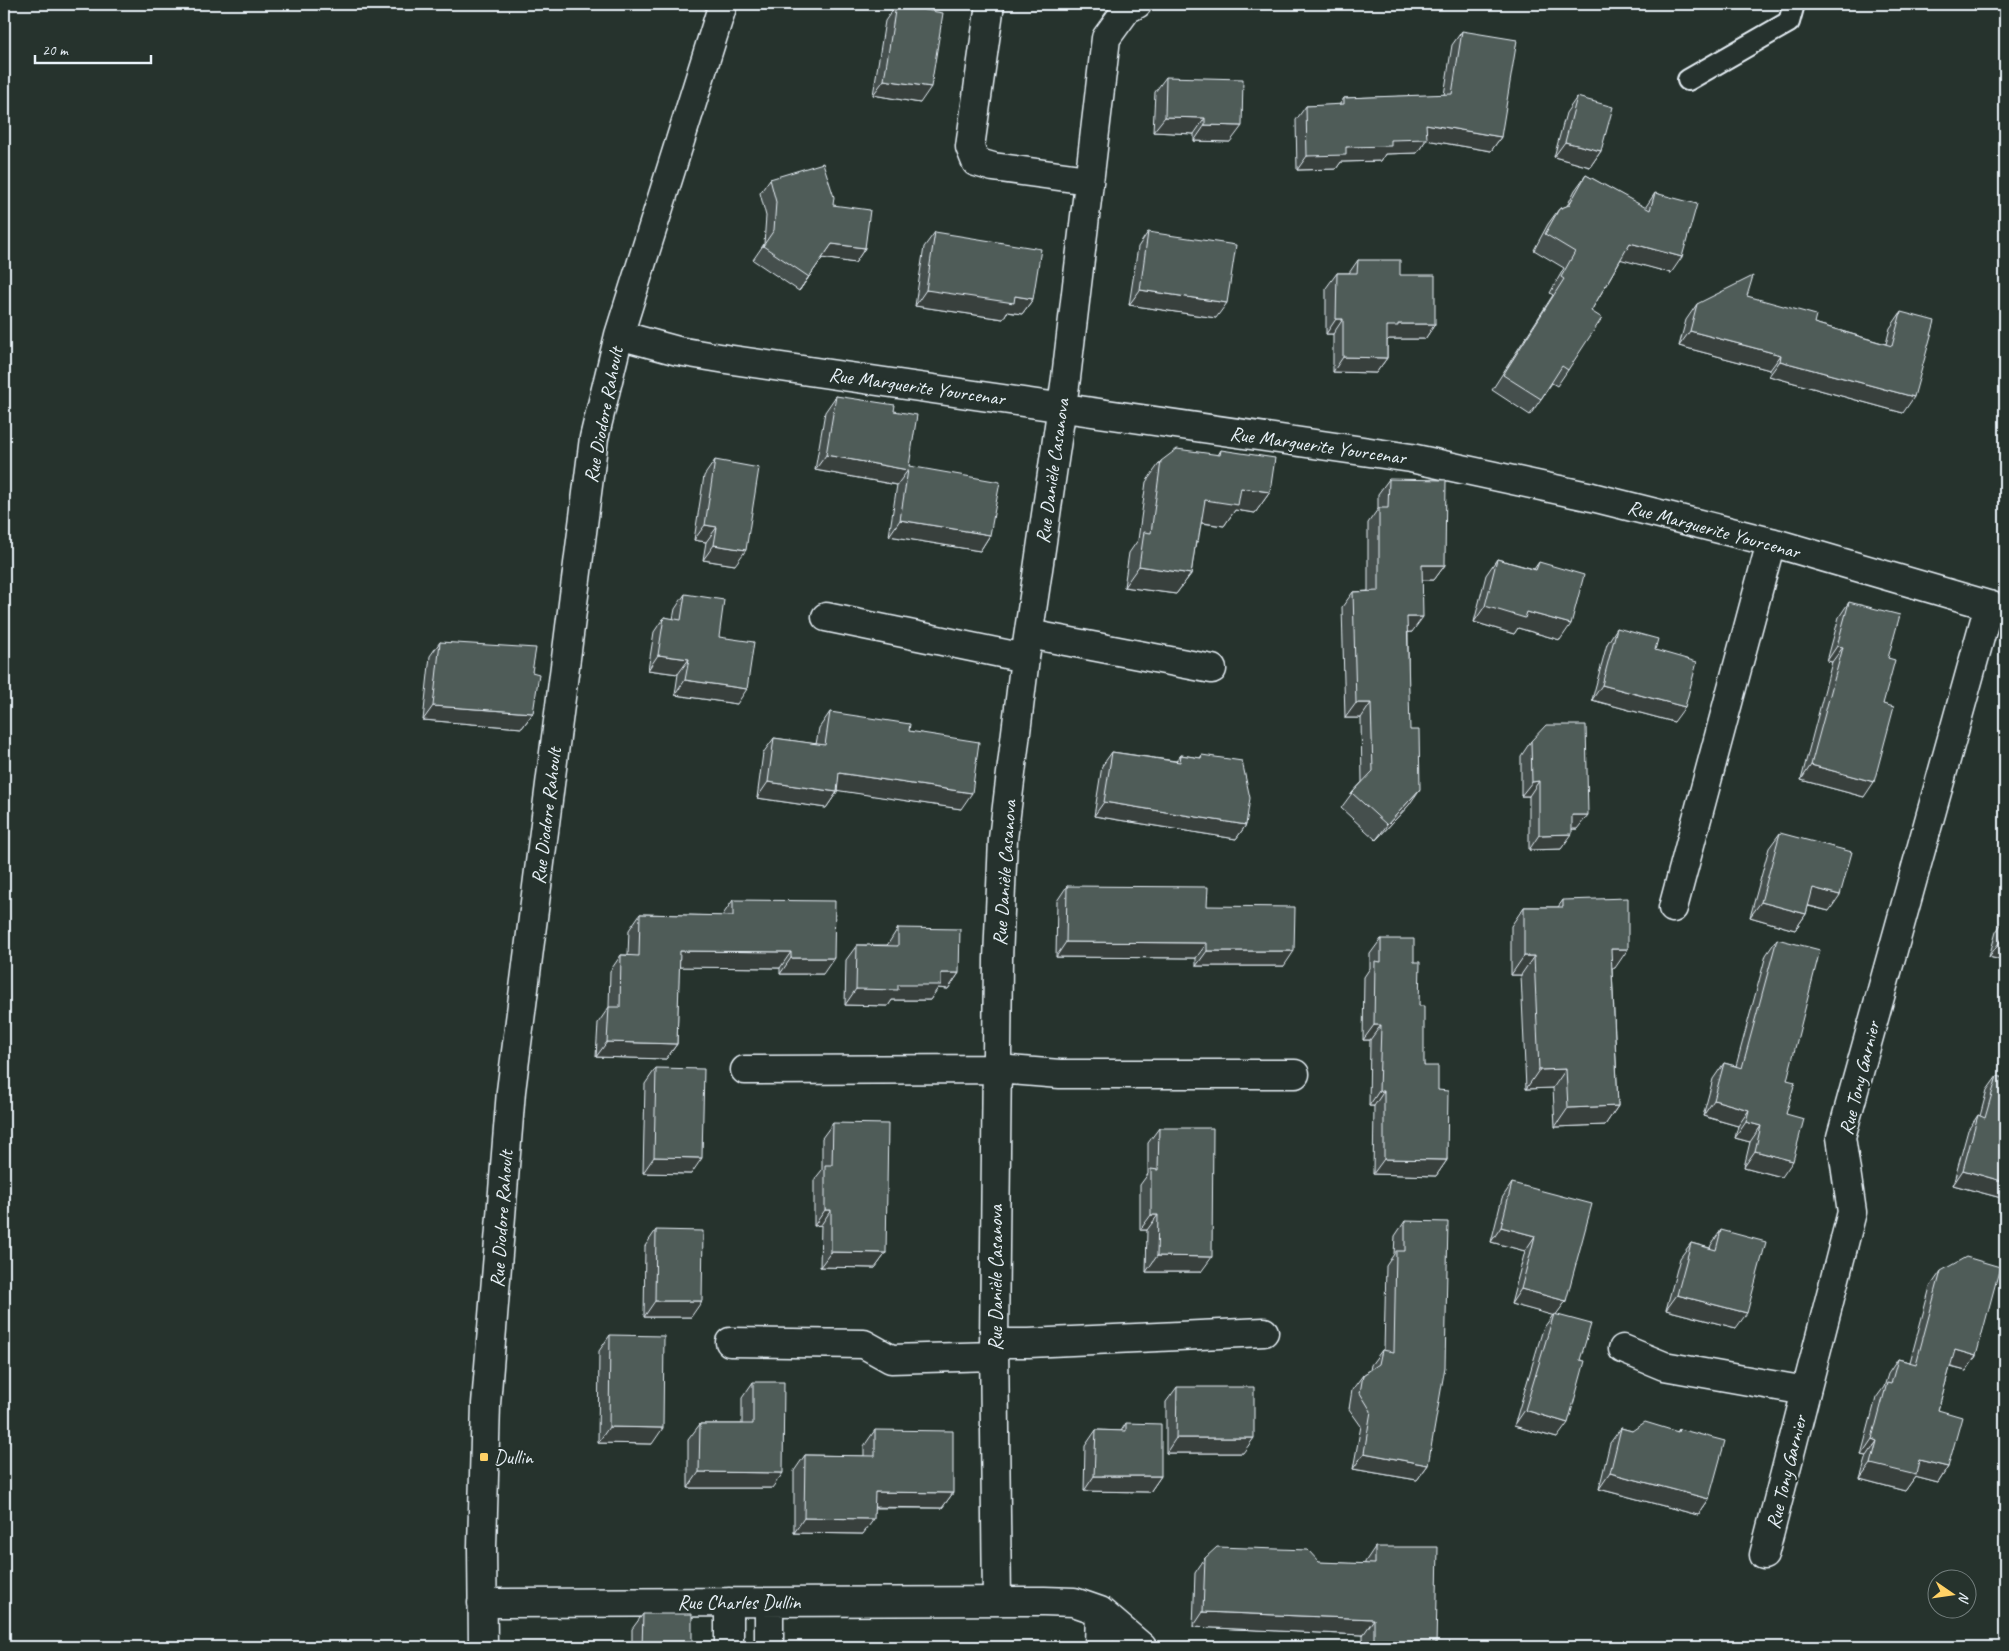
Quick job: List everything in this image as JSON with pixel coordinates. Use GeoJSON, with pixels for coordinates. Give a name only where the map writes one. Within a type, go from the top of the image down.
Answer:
{"type":"FeatureCollection","features":[{"type":"Feature","properties":{"kind":"street","name":"Rue Diodore Rahoult"},"geometry":{"type":"LineString","coordinates":[[483,1647],[482,1603],[486,1404],[511,1091],[594,438],[619,335],[723,4]]}},
{"type":"Feature","properties":{"kind":"street"},"geometry":{"type":"LineString","coordinates":[[990,4],[970,147],[976,162],[994,167],[1088,180]]}},
{"type":"Feature","properties":{"kind":"street","name":"Rue Danièle Casanova"},"geometry":{"type":"LineString","coordinates":[[997,1601],[994,1350],[998,959],[1003,839],[1027,646],[1062,407],[1106,38],[1129,5]]}},
{"type":"Feature","properties":{"kind":"street","name":"Rue Marguerite Yourcenar"},"geometry":{"type":"LineString","coordinates":[[619,335],[678,351],[726,359],[1411,458],[1583,495],[1771,542],[1997,607]]}},
{"type":"Feature","properties":{"kind":"street"},"geometry":{"type":"LineString","coordinates":[[1673,908],[1771,542]]}},
{"type":"Feature","properties":{"kind":"street","name":"Rue Tony Garnier"},"geometry":{"type":"LineString","coordinates":[[1764,1555],[1852,1212],[1841,1137],[1997,607]]}},
{"type":"Feature","properties":{"kind":"street"},"geometry":{"type":"LineString","coordinates":[[826,617],[1027,646],[1212,669]]}},
{"type":"Feature","properties":{"kind":"street"},"geometry":{"type":"LineString","coordinates":[[745,1070],[997,1069],[1060,1074],[1295,1074]]}},
{"type":"Feature","properties":{"kind":"street"},"geometry":{"type":"LineString","coordinates":[[730,1342],[864,1344],[891,1359],[994,1350],[1028,1343],[1264,1332]]}},
{"type":"Feature","properties":{"kind":"street"},"geometry":{"type":"LineString","coordinates":[[1623,1349],[1664,1366],[1806,1392]]}},
{"type":"Feature","properties":{"kind":"street"},"geometry":{"type":"LineString","coordinates":[[997,1601],[1074,1602],[1100,1611],[1142,1647]]}},
{"type":"Feature","properties":{"kind":"street","name":"Rue Charles Dullin"},"geometry":{"type":"LineString","coordinates":[[482,1603],[997,1601]]}},
{"type":"Feature","properties":{"kind":"street"},"geometry":{"type":"LineString","coordinates":[[729,1602],[729,1647]]}},
{"type":"Feature","properties":{"kind":"street"},"geometry":{"type":"LineString","coordinates":[[769,1602],[769,1647]]}},
{"type":"Feature","properties":{"kind":"street"},"geometry":{"type":"LineString","coordinates":[[1099,1647],[1100,1611]]}},
{"type":"Feature","properties":{"kind":"lane"},"geometry":{"type":"LineString","coordinates":[[1688,80],[1789,22],[1794,4]]}},
{"type":"Feature","properties":{"kind":"building"},"geometry":{"type":"Polygon","coordinates":[[[896,5],[943,13],[931,87],[884,80],[896,5]]]}},
{"type":"Feature","properties":{"kind":"building"},"geometry":{"type":"Polygon","coordinates":[[[1462,31],[1517,40],[1501,137],[1426,124],[1427,139],[1391,140],[1391,146],[1346,147],[1346,155],[1307,156],[1306,106],[1344,104],[1344,98],[1452,94],[1462,31]]]}},
{"type":"Feature","properties":{"kind":"building"},"geometry":{"type":"Polygon","coordinates":[[[1166,77],[1243,79],[1242,126],[1205,125],[1205,118],[1165,117],[1166,77]]]}},
{"type":"Feature","properties":{"kind":"building"},"geometry":{"type":"Polygon","coordinates":[[[1577,97],[1613,107],[1601,151],[1565,142],[1577,97]]]}},
{"type":"Feature","properties":{"kind":"building"},"geometry":{"type":"Polygon","coordinates":[[[823,163],[834,197],[833,205],[870,210],[865,248],[832,244],[809,277],[763,246],[774,230],[776,202],[770,179],[823,163]]]}},
{"type":"Feature","properties":{"kind":"building"},"geometry":{"type":"Polygon","coordinates":[[[1586,175],[1650,210],[1655,193],[1697,204],[1682,257],[1630,243],[1591,311],[1602,318],[1568,370],[1562,366],[1541,399],[1503,375],[1564,279],[1561,277],[1575,252],[1545,234],[1559,209],[1569,205],[1586,175]]]}},
{"type":"Feature","properties":{"kind":"building"},"geometry":{"type":"Polygon","coordinates":[[[935,232],[1041,249],[1033,299],[1015,296],[1014,303],[926,290],[935,232]]]}},
{"type":"Feature","properties":{"kind":"building"},"geometry":{"type":"Polygon","coordinates":[[[1148,232],[1236,245],[1227,303],[1140,290],[1148,232]]]}},
{"type":"Feature","properties":{"kind":"building"},"geometry":{"type":"Polygon","coordinates":[[[1358,260],[1400,260],[1400,275],[1435,275],[1435,324],[1398,324],[1398,326],[1387,326],[1387,358],[1343,357],[1343,319],[1336,319],[1337,273],[1357,273],[1358,260]]]}},
{"type":"Feature","properties":{"kind":"building"},"geometry":{"type":"Polygon","coordinates":[[[1753,276],[1747,296],[1816,315],[1814,323],[1892,346],[1901,312],[1935,321],[1914,397],[1780,361],[1781,355],[1690,331],[1697,304],[1753,276]]]}},
{"type":"Feature","properties":{"kind":"building"},"geometry":{"type":"Polygon","coordinates":[[[836,396],[895,405],[894,411],[917,415],[909,466],[1000,482],[990,535],[900,520],[908,470],[826,455],[836,396]]]}},
{"type":"Feature","properties":{"kind":"building"},"geometry":{"type":"Polygon","coordinates":[[[1177,449],[1220,455],[1221,450],[1275,458],[1270,492],[1241,488],[1238,505],[1205,500],[1191,574],[1139,566],[1144,532],[1151,533],[1161,461],[1177,449]]]}},
{"type":"Feature","properties":{"kind":"building"},"geometry":{"type":"Polygon","coordinates":[[[715,460],[759,468],[746,550],[714,545],[717,527],[705,525],[715,460]]]}},
{"type":"Feature","properties":{"kind":"building"},"geometry":{"type":"Polygon","coordinates":[[[1389,479],[1446,480],[1445,565],[1422,565],[1423,617],[1407,617],[1410,730],[1419,730],[1420,789],[1387,825],[1352,793],[1373,771],[1371,703],[1356,703],[1353,592],[1379,591],[1379,508],[1388,508],[1389,479]]]}},
{"type":"Feature","properties":{"kind":"building"},"geometry":{"type":"Polygon","coordinates":[[[1497,559],[1536,570],[1539,562],[1584,575],[1571,624],[1527,612],[1525,618],[1485,606],[1497,559]]]}},
{"type":"Feature","properties":{"kind":"building"},"geometry":{"type":"Polygon","coordinates":[[[685,594],[724,600],[719,637],[754,642],[747,689],[685,680],[689,659],[658,655],[664,617],[681,620],[685,594]]]}},
{"type":"Feature","properties":{"kind":"building"},"geometry":{"type":"Polygon","coordinates":[[[1849,602],[1900,615],[1888,658],[1895,660],[1883,704],[1894,707],[1874,782],[1811,765],[1843,647],[1837,646],[1849,602]]]}},
{"type":"Feature","properties":{"kind":"building"},"geometry":{"type":"Polygon","coordinates":[[[1617,628],[1658,639],[1655,650],[1697,662],[1685,707],[1602,685],[1617,628]]]}},
{"type":"Feature","properties":{"kind":"building"},"geometry":{"type":"Polygon","coordinates":[[[440,642],[536,648],[532,672],[539,674],[533,713],[433,706],[440,642]]]}},
{"type":"Feature","properties":{"kind":"building"},"geometry":{"type":"Polygon","coordinates":[[[830,712],[910,724],[909,731],[979,742],[972,793],[839,773],[837,792],[768,782],[774,738],[825,745],[830,712]]]}},
{"type":"Feature","properties":{"kind":"building"},"geometry":{"type":"Polygon","coordinates":[[[1546,725],[1586,725],[1588,815],[1572,815],[1572,834],[1539,835],[1539,781],[1532,782],[1531,741],[1546,725]]]}},
{"type":"Feature","properties":{"kind":"building"},"geometry":{"type":"Polygon","coordinates":[[[1112,752],[1180,762],[1181,755],[1201,758],[1202,755],[1242,761],[1250,798],[1246,825],[1104,802],[1112,752]]]}},
{"type":"Feature","properties":{"kind":"building"},"geometry":{"type":"Polygon","coordinates":[[[1780,833],[1852,852],[1840,895],[1813,888],[1806,914],[1761,902],[1780,833]]]}},
{"type":"Feature","properties":{"kind":"building"},"geometry":{"type":"Polygon","coordinates":[[[1067,886],[1208,887],[1207,906],[1295,907],[1294,951],[1207,951],[1207,943],[1066,942],[1067,886]]]}},
{"type":"Feature","properties":{"kind":"building"},"geometry":{"type":"Polygon","coordinates":[[[1628,898],[1628,949],[1611,949],[1618,1106],[1568,1108],[1566,1069],[1539,1070],[1534,956],[1524,956],[1524,907],[1563,907],[1563,900],[1628,898]]]}},
{"type":"Feature","properties":{"kind":"building"},"geometry":{"type":"Polygon","coordinates":[[[733,900],[835,901],[834,958],[791,958],[791,952],[680,951],[677,1044],[607,1042],[609,1007],[620,1007],[621,955],[639,956],[640,914],[733,916],[733,900]]]}},
{"type":"Feature","properties":{"kind":"building"},"geometry":{"type":"Polygon","coordinates":[[[898,928],[960,929],[959,973],[941,973],[941,985],[898,985],[898,990],[856,989],[857,945],[898,946],[898,928]]]}},
{"type":"Feature","properties":{"kind":"building"},"geometry":{"type":"Polygon","coordinates":[[[1381,939],[1414,939],[1414,962],[1420,962],[1419,1006],[1424,1006],[1424,1066],[1438,1066],[1438,1090],[1448,1091],[1447,1160],[1384,1159],[1384,1091],[1379,1091],[1381,1025],[1374,1025],[1375,961],[1381,962],[1381,939]]]}},
{"type":"Feature","properties":{"kind":"building"},"geometry":{"type":"Polygon","coordinates":[[[1777,939],[1820,950],[1787,1080],[1795,1082],[1786,1114],[1804,1119],[1793,1161],[1755,1151],[1761,1126],[1746,1122],[1749,1110],[1714,1100],[1724,1063],[1742,1068],[1777,939]]]}},
{"type":"Feature","properties":{"kind":"building"},"geometry":{"type":"Polygon","coordinates":[[[656,1068],[704,1069],[702,1158],[654,1157],[656,1068]]]}},
{"type":"Feature","properties":{"kind":"building"},"geometry":{"type":"Polygon","coordinates":[[[1997,1076],[2005,1078],[2005,1182],[1963,1170],[1978,1115],[1985,1118],[1997,1076]]]}},
{"type":"Feature","properties":{"kind":"building"},"geometry":{"type":"Polygon","coordinates":[[[833,1123],[888,1124],[886,1253],[831,1252],[831,1210],[825,1210],[825,1165],[832,1165],[833,1123]]]}},
{"type":"Feature","properties":{"kind":"building"},"geometry":{"type":"Polygon","coordinates":[[[1159,1128],[1213,1128],[1212,1257],[1157,1256],[1158,1215],[1151,1215],[1151,1169],[1158,1170],[1159,1128]]]}},
{"type":"Feature","properties":{"kind":"building"},"geometry":{"type":"Polygon","coordinates":[[[1512,1183],[1592,1204],[1566,1301],[1521,1289],[1535,1236],[1501,1227],[1512,1183]]]}},
{"type":"Feature","properties":{"kind":"building"},"geometry":{"type":"Polygon","coordinates":[[[1405,1221],[1448,1222],[1445,1367],[1428,1465],[1364,1453],[1371,1411],[1360,1393],[1363,1375],[1379,1364],[1382,1350],[1394,1352],[1396,1251],[1405,1251],[1405,1221]]]}},
{"type":"Feature","properties":{"kind":"building"},"geometry":{"type":"Polygon","coordinates":[[[656,1230],[703,1231],[702,1301],[655,1301],[656,1230]]]}},
{"type":"Feature","properties":{"kind":"building"},"geometry":{"type":"Polygon","coordinates":[[[1721,1230],[1766,1242],[1747,1313],[1677,1295],[1691,1243],[1716,1250],[1721,1230]]]}},
{"type":"Feature","properties":{"kind":"building"},"geometry":{"type":"Polygon","coordinates":[[[1966,1257],[2000,1267],[1976,1356],[1955,1350],[1938,1410],[1962,1417],[1948,1467],[1919,1460],[1916,1475],[1871,1464],[1877,1441],[1872,1439],[1887,1383],[1891,1384],[1898,1359],[1916,1364],[1941,1271],[1966,1257]]]}},
{"type":"Feature","properties":{"kind":"building"},"geometry":{"type":"Polygon","coordinates":[[[1554,1314],[1591,1324],[1580,1360],[1585,1361],[1568,1423],[1525,1410],[1554,1314]]]}},
{"type":"Feature","properties":{"kind":"building"},"geometry":{"type":"Polygon","coordinates":[[[610,1335],[664,1336],[663,1428],[609,1427],[610,1335]]]}},
{"type":"Feature","properties":{"kind":"building"},"geometry":{"type":"Polygon","coordinates":[[[753,1382],[784,1382],[783,1473],[699,1472],[700,1424],[753,1424],[753,1382]]]}},
{"type":"Feature","properties":{"kind":"building"},"geometry":{"type":"Polygon","coordinates":[[[1177,1387],[1254,1387],[1254,1438],[1176,1438],[1177,1387]]]}},
{"type":"Feature","properties":{"kind":"building"},"geometry":{"type":"Polygon","coordinates":[[[1645,1422],[1678,1432],[1679,1429],[1725,1441],[1709,1499],[1610,1473],[1621,1428],[1632,1431],[1645,1422]]]}},
{"type":"Feature","properties":{"kind":"building"},"geometry":{"type":"Polygon","coordinates":[[[1126,1423],[1161,1424],[1161,1476],[1094,1476],[1096,1430],[1126,1431],[1126,1423]]]}},
{"type":"Feature","properties":{"kind":"building"},"geometry":{"type":"Polygon","coordinates":[[[875,1430],[953,1431],[953,1493],[875,1492],[874,1519],[804,1518],[805,1455],[875,1456],[875,1430]]]}},
{"type":"Feature","properties":{"kind":"building"},"geometry":{"type":"Polygon","coordinates":[[[1217,1547],[1308,1550],[1319,1562],[1375,1564],[1375,1547],[1438,1547],[1436,1647],[1374,1647],[1374,1619],[1203,1612],[1205,1558],[1217,1547]]]}},
{"type":"Feature","properties":{"kind":"building"},"geometry":{"type":"Polygon","coordinates":[[[643,1614],[692,1614],[692,1647],[642,1647],[643,1614]]]}},
{"type":"Feature","properties":{"kind":"building"},"geometry":{"type":"Polygon","coordinates":[[[877,1641],[932,1642],[932,1647],[876,1647],[877,1641]]]}},
{"type":"Feature","properties":{"kind":"place","name":"Dullin"},"geometry":{"type":"Point","coordinates":[484,1457]}}]}
